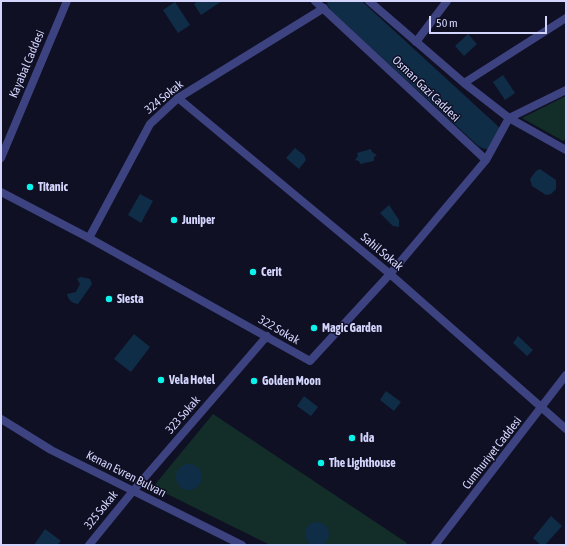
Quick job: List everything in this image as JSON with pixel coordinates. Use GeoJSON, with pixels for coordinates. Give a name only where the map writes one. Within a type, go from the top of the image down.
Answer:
{"type":"FeatureCollection","features":[{"type":"Feature","properties":{"kind":"street","name":"Kayabal Caddesi"},"geometry":{"type":"LineString","coordinates":[[1,158],[67,1]]}},
{"type":"Feature","properties":{"kind":"street","name":"Osman Gazi Caddesi"},"geometry":{"type":"LineString","coordinates":[[315,1],[486,160]]}},
{"type":"Feature","properties":{"kind":"street"},"geometry":{"type":"LineString","coordinates":[[369,1],[464,83],[509,118],[566,150]]}},
{"type":"Feature","properties":{"kind":"street"},"geometry":{"type":"LineString","coordinates":[[416,42],[447,1]]}},
{"type":"Feature","properties":{"kind":"street","name":"324 Sokak"},"geometry":{"type":"LineString","coordinates":[[90,238],[150,124],[178,98],[324,8]]}},
{"type":"Feature","properties":{"kind":"street"},"geometry":{"type":"LineString","coordinates":[[464,83],[566,18]]}},
{"type":"Feature","properties":{"kind":"street"},"geometry":{"type":"LineString","coordinates":[[486,160],[509,118],[566,90]]}},
{"type":"Feature","properties":{"kind":"street","name":"Sahil Sokak"},"geometry":{"type":"LineString","coordinates":[[178,98],[390,274],[566,429]]}},
{"type":"Feature","properties":{"kind":"street","name":"322 Sokak"},"geometry":{"type":"LineString","coordinates":[[1,192],[90,238],[310,361],[390,274],[486,160]]}},
{"type":"Feature","properties":{"kind":"street","name":"323 Sokak"},"geometry":{"type":"LineString","coordinates":[[132,491],[267,336]]}},
{"type":"Feature","properties":{"kind":"street","name":"Cumhuriyet Caddesi"},"geometry":{"type":"LineString","coordinates":[[435,545],[566,375]]}},
{"type":"Feature","properties":{"kind":"street","name":"Kenan Evren Bulvarı"},"geometry":{"type":"LineString","coordinates":[[1,420],[51,450],[242,545]]}},
{"type":"Feature","properties":{"kind":"street","name":"325 Sokak"},"geometry":{"type":"LineString","coordinates":[[89,545],[132,491]]}},
{"type":"Feature","properties":{"kind":"green space"},"geometry":{"type":"Polygon","coordinates":[[[566,96],[566,138],[563,141],[522,118],[566,96]]]}},
{"type":"Feature","properties":{"kind":"green space"},"geometry":{"type":"Polygon","coordinates":[[[213,414],[407,543],[406,545],[270,545],[153,487],[213,414]]]}},
{"type":"Feature","properties":{"kind":"water"},"geometry":{"type":"Polygon","coordinates":[[[198,1],[222,1],[201,15],[194,4],[198,1]]]}},
{"type":"Feature","properties":{"kind":"water"},"geometry":{"type":"Polygon","coordinates":[[[175,2],[190,25],[178,33],[163,10],[175,2]]]}},
{"type":"Feature","properties":{"kind":"water"},"geometry":{"type":"Polygon","coordinates":[[[468,34],[477,44],[464,56],[455,46],[468,34]]]}},
{"type":"Feature","properties":{"kind":"water"},"geometry":{"type":"Polygon","coordinates":[[[503,75],[515,93],[505,100],[493,82],[503,75]]]}},
{"type":"Feature","properties":{"kind":"water"},"geometry":{"type":"Polygon","coordinates":[[[295,148],[304,155],[306,160],[299,169],[286,158],[295,148]]]}},
{"type":"Feature","properties":{"kind":"water"},"geometry":{"type":"Polygon","coordinates":[[[371,149],[372,152],[377,155],[374,157],[374,161],[360,164],[359,161],[355,160],[358,156],[357,153],[371,149]]]}},
{"type":"Feature","properties":{"kind":"water"},"geometry":{"type":"Polygon","coordinates":[[[540,169],[556,180],[556,189],[551,194],[546,195],[532,186],[530,179],[536,171],[540,169]]]}},
{"type":"Feature","properties":{"kind":"water"},"geometry":{"type":"Polygon","coordinates":[[[140,194],[153,201],[141,223],[128,215],[140,194]]]}},
{"type":"Feature","properties":{"kind":"water"},"geometry":{"type":"Polygon","coordinates":[[[389,205],[399,220],[399,227],[393,226],[380,213],[389,205]]]}},
{"type":"Feature","properties":{"kind":"water"},"geometry":{"type":"Polygon","coordinates":[[[81,277],[90,279],[92,284],[78,304],[71,301],[67,294],[76,292],[80,284],[77,279],[81,277]]]}},
{"type":"Feature","properties":{"kind":"water"},"geometry":{"type":"Polygon","coordinates":[[[134,334],[150,347],[131,372],[114,359],[134,334]]]}},
{"type":"Feature","properties":{"kind":"water"},"geometry":{"type":"Polygon","coordinates":[[[518,336],[533,350],[527,356],[513,343],[518,336]]]}},
{"type":"Feature","properties":{"kind":"water"},"geometry":{"type":"Polygon","coordinates":[[[386,391],[401,402],[394,411],[380,400],[386,391]]]}},
{"type":"Feature","properties":{"kind":"water"},"geometry":{"type":"Polygon","coordinates":[[[304,396],[318,407],[311,416],[297,406],[304,396]]]}},
{"type":"Feature","properties":{"kind":"water"},"geometry":{"type":"Polygon","coordinates":[[[189,464],[198,468],[202,477],[198,486],[189,490],[180,486],[176,477],[180,468],[189,464]]]}},
{"type":"Feature","properties":{"kind":"water"},"geometry":{"type":"Polygon","coordinates":[[[551,516],[562,526],[545,545],[541,545],[533,538],[551,516]]]}},
{"type":"Feature","properties":{"kind":"water"},"geometry":{"type":"Polygon","coordinates":[[[317,522],[322,523],[328,529],[328,539],[322,545],[317,546],[312,545],[306,539],[305,534],[306,529],[312,523],[317,522]]]}},
{"type":"Feature","properties":{"kind":"water"},"geometry":{"type":"Polygon","coordinates":[[[45,529],[61,541],[57,545],[34,545],[45,529]]]}},
{"type":"Feature","properties":{"kind":"waterway"},"geometry":{"type":"LineString","coordinates":[[341,1],[487,135]]}},
{"type":"Feature","properties":{"kind":"place","name":"Titanic"},"geometry":{"type":"Point","coordinates":[30,187]}},
{"type":"Feature","properties":{"kind":"place","name":"Juniper"},"geometry":{"type":"Point","coordinates":[174,220]}},
{"type":"Feature","properties":{"kind":"place","name":"Cerit"},"geometry":{"type":"Point","coordinates":[253,272]}},
{"type":"Feature","properties":{"kind":"place","name":"Siesta"},"geometry":{"type":"Point","coordinates":[109,299]}},
{"type":"Feature","properties":{"kind":"place","name":"Magic Garden"},"geometry":{"type":"Point","coordinates":[314,328]}},
{"type":"Feature","properties":{"kind":"place","name":"Vela Hotel"},"geometry":{"type":"Point","coordinates":[161,380]}},
{"type":"Feature","properties":{"kind":"place","name":"Golden Moon"},"geometry":{"type":"Point","coordinates":[254,381]}},
{"type":"Feature","properties":{"kind":"place","name":"Ida"},"geometry":{"type":"Point","coordinates":[352,438]}},
{"type":"Feature","properties":{"kind":"place","name":"The Lighthouse"},"geometry":{"type":"Point","coordinates":[321,463]}}]}
